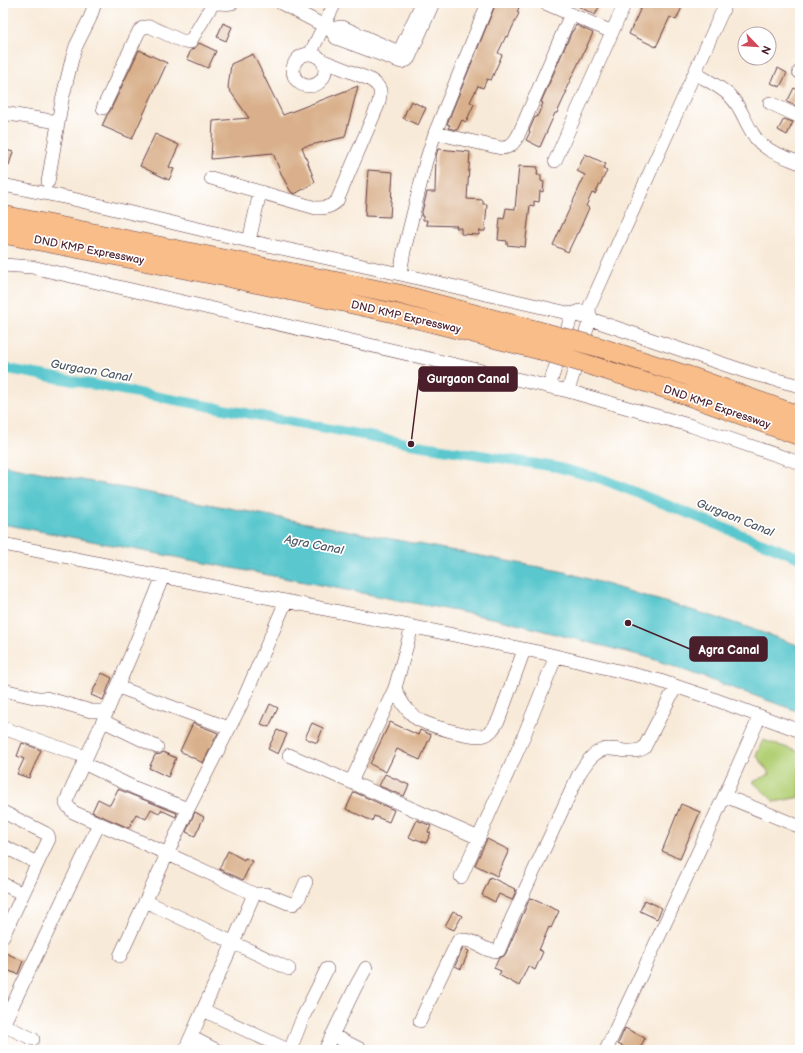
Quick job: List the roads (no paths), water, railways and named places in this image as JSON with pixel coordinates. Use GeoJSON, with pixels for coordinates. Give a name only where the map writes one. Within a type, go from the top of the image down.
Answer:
{"type":"FeatureCollection","features":[{"type":"Feature","properties":{"kind":"highway","name":"DND KMP Expressway"},"geometry":{"type":"LineString","coordinates":[[3,215],[399,294],[602,348],[692,377],[800,416]]}},
{"type":"Feature","properties":{"kind":"highway","name":"DND KMP Expressway"},"geometry":{"type":"LineString","coordinates":[[3,234],[231,278],[402,315],[540,350],[596,367],[686,395],[800,436]]}},
{"type":"Feature","properties":{"kind":"street"},"geometry":{"type":"LineString","coordinates":[[48,182],[62,100],[72,59],[76,46],[90,18],[95,3]]}},
{"type":"Feature","properties":{"kind":"street"},"geometry":{"type":"LineString","coordinates":[[103,108],[139,31],[143,27],[151,27],[184,42],[190,42],[214,4],[232,3]]}},
{"type":"Feature","properties":{"kind":"street"},"geometry":{"type":"LineString","coordinates":[[281,3],[327,27],[336,38],[401,62],[408,58],[434,3]]}},
{"type":"Feature","properties":{"kind":"street"},"geometry":{"type":"LineString","coordinates":[[211,178],[316,208],[333,205],[337,201],[378,105],[380,88],[369,79],[316,57],[335,3]]}},
{"type":"Feature","properties":{"kind":"street"},"geometry":{"type":"LineString","coordinates":[[327,27],[342,27],[394,50],[399,50],[402,48],[422,3]]}},
{"type":"Feature","properties":{"kind":"street"},"geometry":{"type":"LineString","coordinates":[[400,274],[405,244],[426,161],[435,133],[488,3]]}},
{"type":"Feature","properties":{"kind":"street"},"geometry":{"type":"LineString","coordinates":[[545,3],[612,32]]}},
{"type":"Feature","properties":{"kind":"street"},"geometry":{"type":"LineString","coordinates":[[555,160],[625,3]]}},
{"type":"Feature","properties":{"kind":"street"},"geometry":{"type":"LineString","coordinates":[[568,391],[589,313],[726,3]]}},
{"type":"Feature","properties":{"kind":"street"},"geometry":{"type":"LineString","coordinates":[[435,133],[501,148],[510,146],[515,142],[571,14]]}},
{"type":"Feature","properties":{"kind":"street"},"geometry":{"type":"LineString","coordinates":[[694,73],[731,96],[740,109],[753,135],[760,143],[770,151],[800,163]]}},
{"type":"Feature","properties":{"kind":"street"},"geometry":{"type":"LineString","coordinates":[[770,103],[800,117]]}},
{"type":"Feature","properties":{"kind":"street"},"geometry":{"type":"LineString","coordinates":[[3,113],[58,122]]}},
{"type":"Feature","properties":{"kind":"street"},"geometry":{"type":"LineString","coordinates":[[3,186],[73,199],[249,241],[572,314],[589,313],[750,373],[800,386]]}},
{"type":"Feature","properties":{"kind":"street"},"geometry":{"type":"LineString","coordinates":[[249,241],[260,192]]}},
{"type":"Feature","properties":{"kind":"street"},"geometry":{"type":"LineString","coordinates":[[3,265],[32,267],[568,391],[692,426],[800,464]]}},
{"type":"Feature","properties":{"kind":"street"},"geometry":{"type":"LineString","coordinates":[[549,387],[572,314]]}},
{"type":"Feature","properties":{"kind":"street"},"geometry":{"type":"LineString","coordinates":[[3,544],[556,656],[657,680],[800,731]]}},
{"type":"Feature","properties":{"kind":"street"},"geometry":{"type":"LineString","coordinates":[[163,576],[118,687],[67,798],[66,804],[73,812],[254,894],[266,894],[293,904],[298,900],[306,882]]}},
{"type":"Feature","properties":{"kind":"street"},"geometry":{"type":"LineString","coordinates":[[120,956],[188,809],[229,728],[286,602]]}},
{"type":"Feature","properties":{"kind":"street"},"geometry":{"type":"LineString","coordinates":[[351,782],[395,688],[412,627]]}},
{"type":"Feature","properties":{"kind":"street"},"geometry":{"type":"LineString","coordinates":[[395,688],[403,705],[416,718],[442,729],[479,736],[485,735],[490,732],[499,719],[524,650]]}},
{"type":"Feature","properties":{"kind":"street"},"geometry":{"type":"LineString","coordinates":[[461,877],[521,743],[556,656]]}},
{"type":"Feature","properties":{"kind":"street"},"geometry":{"type":"LineString","coordinates":[[420,1021],[460,940],[470,941],[490,950],[499,950],[512,918],[579,774],[588,761],[601,750],[608,749],[635,752],[644,748],[676,686]]}},
{"type":"Feature","properties":{"kind":"street"},"geometry":{"type":"LineString","coordinates":[[118,687],[229,728]]}},
{"type":"Feature","properties":{"kind":"street"},"geometry":{"type":"LineString","coordinates":[[3,690],[38,698],[46,698],[105,716],[157,746]]}},
{"type":"Feature","properties":{"kind":"street"},"geometry":{"type":"LineString","coordinates":[[606,1050],[725,796],[760,716]]}},
{"type":"Feature","properties":{"kind":"street"},"geometry":{"type":"LineString","coordinates":[[3,728],[84,760],[135,788],[188,809]]}},
{"type":"Feature","properties":{"kind":"street"},"geometry":{"type":"LineString","coordinates":[[288,755],[479,838]]}},
{"type":"Feature","properties":{"kind":"street"},"geometry":{"type":"LineString","coordinates":[[725,796],[798,826]]}},
{"type":"Feature","properties":{"kind":"street"},"geometry":{"type":"LineString","coordinates":[[3,812],[48,835],[49,840],[3,936]]}},
{"type":"Feature","properties":{"kind":"street"},"geometry":{"type":"LineString","coordinates":[[33,1039],[3,1025],[99,824]]}},
{"type":"Feature","properties":{"kind":"street"},"geometry":{"type":"LineString","coordinates":[[3,846],[38,864]]}},
{"type":"Feature","properties":{"kind":"street"},"geometry":{"type":"LineString","coordinates":[[3,884],[23,894]]}},
{"type":"Feature","properties":{"kind":"street"},"geometry":{"type":"LineString","coordinates":[[185,1050],[254,894]]}},
{"type":"Feature","properties":{"kind":"street"},"geometry":{"type":"LineString","coordinates":[[145,901],[289,968]]}},
{"type":"Feature","properties":{"kind":"street"},"geometry":{"type":"LineString","coordinates":[[325,1050],[366,968]]}},
{"type":"Feature","properties":{"kind":"street"},"geometry":{"type":"LineString","coordinates":[[203,1010],[289,1050],[327,969]]}},
{"type":"Feature","properties":{"kind":"street"},"geometry":{"type":"LineString","coordinates":[[332,1035],[362,1050]]}},
{"type":"Feature","properties":{"kind":"street"},"geometry":{"type":"LineString","coordinates":[[191,1037],[216,1050]]}},
{"type":"Feature","properties":{"kind":"water"},"geometry":{"type":"Polygon","coordinates":[[[3,465],[565,572],[741,625],[800,646],[800,712],[650,658],[497,619],[3,524],[3,465]]]}},
{"type":"Feature","properties":{"kind":"waterway","name":"Gurgaon Canal"},"geometry":{"type":"LineString","coordinates":[[3,368],[411,444],[556,467],[602,479],[800,558]]}},
{"type":"Feature","properties":{"kind":"place","name":"Gurgaon Canal"},"geometry":{"type":"Point","coordinates":[411,444]}},
{"type":"Feature","properties":{"kind":"place","name":"Agra Canal"},"geometry":{"type":"Point","coordinates":[628,623]}}]}
